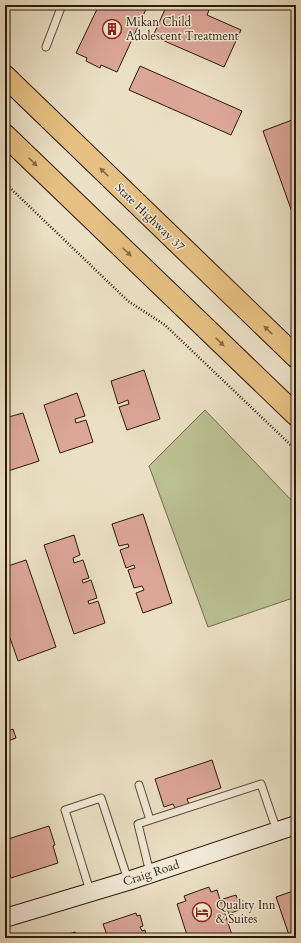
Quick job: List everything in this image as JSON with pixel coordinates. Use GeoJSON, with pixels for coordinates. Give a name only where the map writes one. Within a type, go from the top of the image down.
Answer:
{"type":"FeatureCollection","features":[{"type":"Feature","properties":{"kind":"main road","name":"State Highway 37"},"geometry":{"type":"LineString","coordinates":[[5,76],[296,357]]}},
{"type":"Feature","properties":{"kind":"main road"},"geometry":{"type":"LineString","coordinates":[[5,135],[296,415]]}},
{"type":"Feature","properties":{"kind":"street","name":"Craig Road"},"geometry":{"type":"LineString","coordinates":[[5,918],[128,881],[296,825]]}},
{"type":"Feature","properties":{"kind":"lane"},"geometry":{"type":"LineString","coordinates":[[46,47],[62,5]]}},
{"type":"Feature","properties":{"kind":"lane"},"geometry":{"type":"LineString","coordinates":[[150,873],[138,824],[150,820],[261,784],[277,831]]}},
{"type":"Feature","properties":{"kind":"lane"},"geometry":{"type":"LineString","coordinates":[[139,785],[150,820]]}},
{"type":"Feature","properties":{"kind":"lane"},"geometry":{"type":"LineString","coordinates":[[91,892],[66,810],[101,798],[128,881]]}},
{"type":"Feature","properties":{"kind":"path"},"geometry":{"type":"LineString","coordinates":[[5,182],[128,301],[165,325],[296,450]]}},
{"type":"Feature","properties":{"kind":"green space"},"geometry":{"type":"Polygon","coordinates":[[[205,410],[296,505],[296,597],[208,627],[149,466],[205,410]]]}},
{"type":"Feature","properties":{"kind":"building","name":"Mikan Child Adolescent Treatment"},"geometry":{"type":"Polygon","coordinates":[[[99,5],[148,5],[117,72],[101,65],[100,68],[86,61],[87,58],[76,53],[99,5]]]}},
{"type":"Feature","properties":{"kind":"building"},"geometry":{"type":"Polygon","coordinates":[[[167,5],[211,5],[207,15],[241,30],[224,67],[153,36],[167,5]]]}},
{"type":"Feature","properties":{"kind":"building"},"geometry":{"type":"Polygon","coordinates":[[[140,66],[242,111],[231,135],[129,90],[140,66]]]}},
{"type":"Feature","properties":{"kind":"building"},"geometry":{"type":"Polygon","coordinates":[[[292,120],[296,131],[296,223],[263,131],[292,120]]]}},
{"type":"Feature","properties":{"kind":"building"},"geometry":{"type":"Polygon","coordinates":[[[144,370],[160,419],[127,430],[119,407],[129,404],[128,400],[118,404],[111,381],[144,370]]]}},
{"type":"Feature","properties":{"kind":"building"},"geometry":{"type":"Polygon","coordinates":[[[77,393],[85,416],[75,419],[76,423],[86,420],[93,442],[60,453],[44,405],[77,393]]]}},
{"type":"Feature","properties":{"kind":"building"},"geometry":{"type":"Polygon","coordinates":[[[23,413],[39,461],[5,472],[5,447],[8,446],[7,443],[5,444],[5,418],[23,413]]]}},
{"type":"Feature","properties":{"kind":"building"},"geometry":{"type":"Polygon","coordinates":[[[143,514],[172,603],[143,613],[136,593],[144,590],[142,586],[134,588],[128,570],[135,568],[134,565],[126,568],[120,550],[129,547],[128,544],[119,546],[112,524],[143,514]]]}},
{"type":"Feature","properties":{"kind":"building"},"geometry":{"type":"Polygon","coordinates":[[[74,535],[80,555],[73,558],[74,563],[83,560],[89,578],[82,580],[83,583],[91,580],[97,598],[88,601],[89,604],[98,601],[105,623],[74,634],[44,545],[74,535]]]}},
{"type":"Feature","properties":{"kind":"building"},"geometry":{"type":"Polygon","coordinates":[[[26,560],[56,647],[18,661],[10,638],[7,639],[5,632],[5,567],[26,560]]]}},
{"type":"Feature","properties":{"kind":"building"},"geometry":{"type":"Polygon","coordinates":[[[296,689],[296,703],[292,690],[296,689]]]}},
{"type":"Feature","properties":{"kind":"building"},"geometry":{"type":"Polygon","coordinates":[[[13,729],[16,738],[5,742],[5,732],[13,729]]]}},
{"type":"Feature","properties":{"kind":"building"},"geometry":{"type":"Polygon","coordinates":[[[212,760],[221,788],[187,799],[189,804],[175,808],[173,804],[164,807],[155,779],[212,760]]]}},
{"type":"Feature","properties":{"kind":"building"},"geometry":{"type":"Polygon","coordinates":[[[49,826],[55,845],[53,846],[58,863],[11,878],[5,861],[5,840],[49,826]]]}},
{"type":"Feature","properties":{"kind":"building","name":"Quality Inn & Suites"},"geometry":{"type":"Polygon","coordinates":[[[209,887],[211,892],[217,890],[221,903],[224,902],[223,899],[236,895],[241,909],[229,914],[227,910],[224,911],[233,938],[191,938],[190,934],[187,935],[177,904],[186,901],[184,896],[209,887]]]}},
{"type":"Feature","properties":{"kind":"building"},"geometry":{"type":"Polygon","coordinates":[[[296,890],[296,938],[290,938],[276,897],[296,890]]]}},
{"type":"Feature","properties":{"kind":"building"},"geometry":{"type":"Polygon","coordinates":[[[136,913],[137,916],[140,915],[143,926],[140,927],[142,931],[145,930],[147,938],[108,938],[103,924],[136,913]]]}},
{"type":"Feature","properties":{"kind":"building"},"geometry":{"type":"Polygon","coordinates":[[[75,932],[78,938],[57,938],[75,932]]]}},
{"type":"Feature","properties":{"kind":"place","name":"Mikan Child Adolescent Treatment"},"geometry":{"type":"Point","coordinates":[112,29]}},
{"type":"Feature","properties":{"kind":"place","name":"Quality Inn & Suites"},"geometry":{"type":"Point","coordinates":[202,912]}}]}
